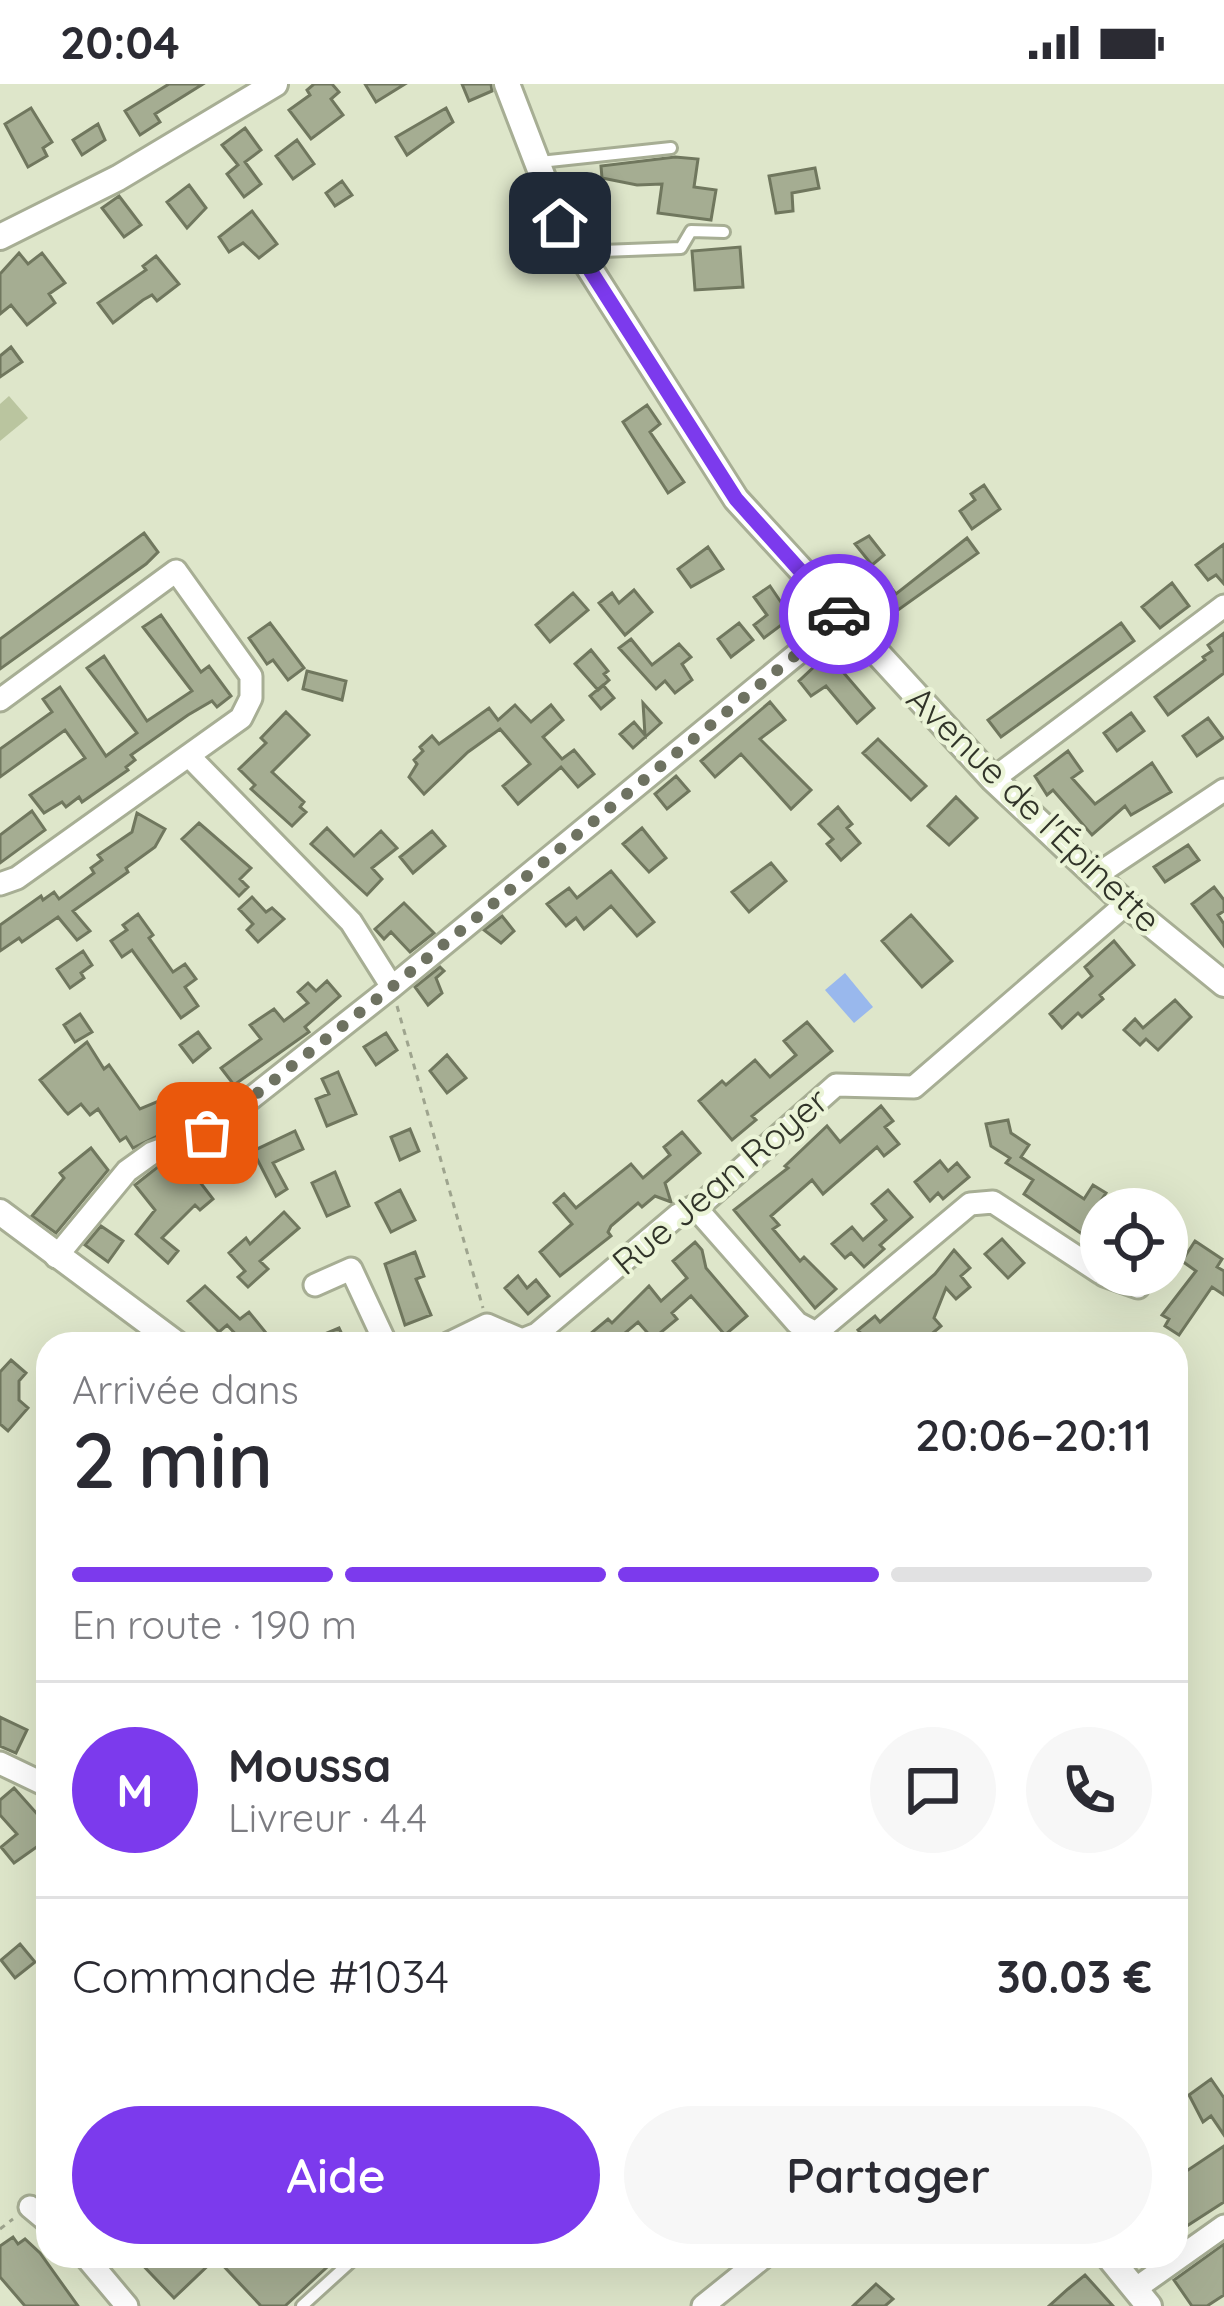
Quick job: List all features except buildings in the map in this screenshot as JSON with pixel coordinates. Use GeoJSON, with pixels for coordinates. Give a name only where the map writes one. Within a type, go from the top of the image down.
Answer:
{"type":"FeatureCollection","features":[{"type":"Feature","properties":{"kind":"street"},"geometry":{"type":"LineString","coordinates":[[0,237],[118,178],[275,84]]}},
{"type":"Feature","properties":{"kind":"street","name":"Avenue de l'Épinette"},"geometry":{"type":"LineString","coordinates":[[507,84],[560,223],[736,499],[993,779],[1126,904],[1224,984]]}},
{"type":"Feature","properties":{"kind":"street"},"geometry":{"type":"LineString","coordinates":[[0,700],[176,571],[251,676],[251,698],[241,718],[17,878],[0,884]]}},
{"type":"Feature","properties":{"kind":"street"},"geometry":{"type":"LineString","coordinates":[[993,779],[1224,606]]}},
{"type":"Feature","properties":{"kind":"street"},"geometry":{"type":"LineString","coordinates":[[56,1257],[127,1172],[152,1153],[207,1133],[842,617]]}},
{"type":"Feature","properties":{"kind":"street"},"geometry":{"type":"LineString","coordinates":[[190,757],[351,922],[392,987]]}},
{"type":"Feature","properties":{"kind":"street"},"geometry":{"type":"LineString","coordinates":[[1095,876],[1224,790]]}},
{"type":"Feature","properties":{"kind":"street","name":"Rue Jean Royer"},"geometry":{"type":"LineString","coordinates":[[539,1332],[678,1215],[695,1207],[836,1084],[914,1087],[1126,904]]}},
{"type":"Feature","properties":{"kind":"street"},"geometry":{"type":"LineString","coordinates":[[829,1332],[970,1204],[993,1202],[1080,1259]]}},
{"type":"Feature","properties":{"kind":"street"},"geometry":{"type":"LineString","coordinates":[[695,1207],[797,1323],[812,1332]]}},
{"type":"Feature","properties":{"kind":"street"},"geometry":{"type":"LineString","coordinates":[[2,1216],[160,1332]]}},
{"type":"Feature","properties":{"kind":"street"},"geometry":{"type":"LineString","coordinates":[[315,1285],[351,1269],[380,1332]]}},
{"type":"Feature","properties":{"kind":"street"},"geometry":{"type":"LineString","coordinates":[[473,1332],[487,1325]]}},
{"type":"Feature","properties":{"kind":"street","name":"Rue Jean Royer"},"geometry":{"type":"LineString","coordinates":[[487,1325],[504,1332]]}},
{"type":"Feature","properties":{"kind":"street"},"geometry":{"type":"LineString","coordinates":[[0,1763],[36,1780]]}},
{"type":"Feature","properties":{"kind":"street"},"geometry":{"type":"LineString","coordinates":[[1188,2258],[1224,2226]]}},
{"type":"Feature","properties":{"kind":"street"},"geometry":{"type":"LineString","coordinates":[[95,2268],[127,2306]]}},
{"type":"Feature","properties":{"kind":"street"},"geometry":{"type":"LineString","coordinates":[[704,2306],[750,2268]]}},
{"type":"Feature","properties":{"kind":"street"},"geometry":{"type":"LineString","coordinates":[[1118,2268],[1142,2298],[1176,2268]]}},
{"type":"Feature","properties":{"kind":"lane"},"geometry":{"type":"LineString","coordinates":[[537,163],[671,148]]}},
{"type":"Feature","properties":{"kind":"lane"},"geometry":{"type":"LineString","coordinates":[[585,262],[602,250],[681,248],[691,231],[724,232]]}},
{"type":"Feature","properties":{"kind":"lane"},"geometry":{"type":"LineString","coordinates":[[302,2306],[344,2268]]}},
{"type":"Feature","properties":{"kind":"path"},"geometry":{"type":"LineString","coordinates":[[392,987],[487,1325]]}},
{"type":"Feature","properties":{"kind":"green space"},"geometry":{"type":"Polygon","coordinates":[[[9,396],[28,418],[0,441],[0,404],[9,396]]]}},
{"type":"Feature","properties":{"kind":"water"},"geometry":{"type":"Polygon","coordinates":[[[845,973],[873,1007],[854,1023],[825,990],[845,973]]]}},
{"type":"Feature","properties":{"kind":"way so far"},"geometry":{"type":"LineString","coordinates":[[207,1133],[392,987],[842,617],[839,614]]}},
{"type":"Feature","properties":{"kind":"route"},"geometry":{"type":"LineString","coordinates":[[560,223],[736,499],[839,614]]}}]}
